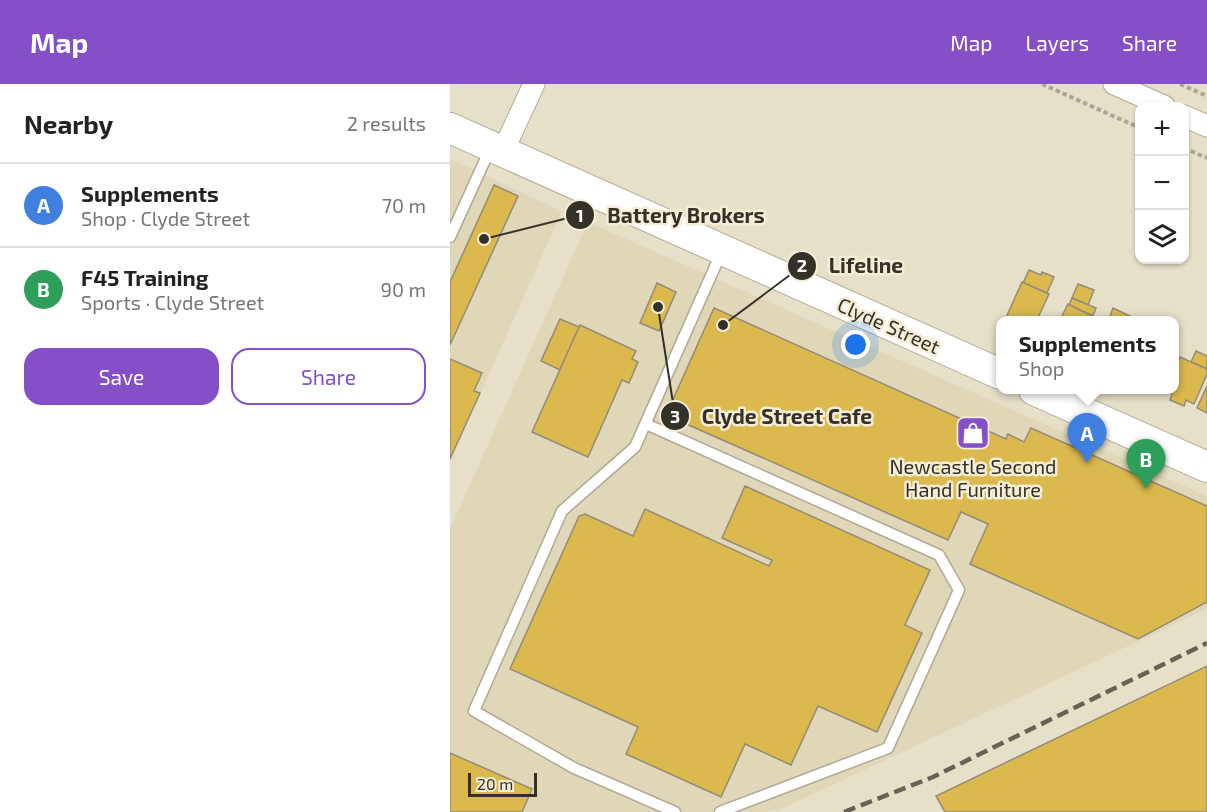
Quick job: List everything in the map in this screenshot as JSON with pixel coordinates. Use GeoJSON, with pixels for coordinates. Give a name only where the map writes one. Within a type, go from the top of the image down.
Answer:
{"type":"FeatureCollection","features":[{"type":"Feature","properties":{"kind":"street"},"geometry":{"type":"LineString","coordinates":[[497,149],[534,84]]}},
{"type":"Feature","properties":{"kind":"street"},"geometry":{"type":"LineString","coordinates":[[1114,84],[1155,102]]}},
{"type":"Feature","properties":{"kind":"street"},"geometry":{"type":"LineString","coordinates":[[1189,118],[1207,126]]}},
{"type":"Feature","properties":{"kind":"street","name":"Clyde Street"},"geometry":{"type":"LineString","coordinates":[[450,128],[996,372]]}},
{"type":"Feature","properties":{"kind":"street"},"geometry":{"type":"LineString","coordinates":[[1043,394],[1207,467]]}},
{"type":"Feature","properties":{"kind":"lane"},"geometry":{"type":"LineString","coordinates":[[450,237],[497,149]]}},
{"type":"Feature","properties":{"kind":"lane"},"geometry":{"type":"LineString","coordinates":[[675,812],[574,768],[474,711],[562,511],[635,447],[723,250]]}},
{"type":"Feature","properties":{"kind":"lane"},"geometry":{"type":"LineString","coordinates":[[645,424],[939,555],[959,590],[888,748],[720,812]]}},
{"type":"Feature","properties":{"kind":"path"},"geometry":{"type":"LineString","coordinates":[[1042,84],[1135,126]]}},
{"type":"Feature","properties":{"kind":"path"},"geometry":{"type":"LineString","coordinates":[[1180,84],[1207,96]]}},
{"type":"Feature","properties":{"kind":"path"},"geometry":{"type":"LineString","coordinates":[[1189,150],[1207,158]]}},
{"type":"Feature","properties":{"kind":"shaded area"},"geometry":{"type":"Polygon","coordinates":[[[450,159],[562,211],[450,462],[450,159]]]}},
{"type":"Feature","properties":{"kind":"shaded area"},"geometry":{"type":"Polygon","coordinates":[[[588,222],[1207,496],[1207,609],[781,809],[766,812],[450,812],[450,529],[588,222]]]}},
{"type":"Feature","properties":{"kind":"building"},"geometry":{"type":"Polygon","coordinates":[[[494,185],[518,196],[450,345],[450,282],[494,185]]]}},
{"type":"Feature","properties":{"kind":"building"},"geometry":{"type":"Polygon","coordinates":[[[1029,270],[1054,277],[1047,293],[1023,283],[1029,270]]]}},
{"type":"Feature","properties":{"kind":"building"},"geometry":{"type":"Polygon","coordinates":[[[1022,282],[1049,294],[1039,316],[1007,316],[1022,282]]]}},
{"type":"Feature","properties":{"kind":"building"},"geometry":{"type":"Polygon","coordinates":[[[657,283],[676,292],[659,331],[640,323],[657,283]]]}},
{"type":"Feature","properties":{"kind":"building"},"geometry":{"type":"Polygon","coordinates":[[[1078,284],[1094,290],[1088,305],[1072,298],[1078,284]]]}},
{"type":"Feature","properties":{"kind":"building"},"geometry":{"type":"Polygon","coordinates":[[[1072,298],[1096,308],[1093,316],[1069,305],[1072,298]]]}},
{"type":"Feature","properties":{"kind":"building"},"geometry":{"type":"Polygon","coordinates":[[[1068,304],[1092,316],[1062,316],[1068,304]]]}},
{"type":"Feature","properties":{"kind":"building"},"geometry":{"type":"Polygon","coordinates":[[[714,308],[1006,439],[1008,434],[1024,442],[1031,428],[1207,506],[1207,602],[1138,639],[970,564],[988,524],[961,512],[948,540],[666,415],[714,308]]]}},
{"type":"Feature","properties":{"kind":"building"},"geometry":{"type":"Polygon","coordinates":[[[1113,308],[1130,316],[1110,316],[1113,308]]]}},
{"type":"Feature","properties":{"kind":"building"},"geometry":{"type":"Polygon","coordinates":[[[560,319],[579,327],[560,370],[541,361],[560,319]]]}},
{"type":"Feature","properties":{"kind":"building"},"geometry":{"type":"Polygon","coordinates":[[[580,325],[636,351],[632,359],[638,362],[629,383],[622,380],[588,457],[532,432],[580,325]]]}},
{"type":"Feature","properties":{"kind":"building"},"geometry":{"type":"Polygon","coordinates":[[[1196,351],[1207,356],[1207,369],[1191,362],[1196,351]]]}},
{"type":"Feature","properties":{"kind":"building"},"geometry":{"type":"Polygon","coordinates":[[[1180,357],[1207,369],[1194,404],[1186,400],[1184,406],[1170,400],[1172,394],[1179,394],[1180,357]]]}},
{"type":"Feature","properties":{"kind":"building"},"geometry":{"type":"Polygon","coordinates":[[[450,359],[482,373],[474,391],[480,393],[450,459],[450,359]]]}},
{"type":"Feature","properties":{"kind":"building"},"geometry":{"type":"Polygon","coordinates":[[[1207,386],[1207,413],[1197,408],[1207,386]]]}},
{"type":"Feature","properties":{"kind":"building"},"geometry":{"type":"Polygon","coordinates":[[[745,486],[930,570],[905,625],[922,633],[877,732],[818,706],[791,765],[745,744],[721,797],[626,754],[638,727],[510,669],[579,516],[585,514],[633,536],[645,509],[769,566],[772,560],[722,538],[745,486]]]}},
{"type":"Feature","properties":{"kind":"building"},"geometry":{"type":"Polygon","coordinates":[[[1207,666],[1207,812],[945,812],[936,796],[1207,666]]]}},
{"type":"Feature","properties":{"kind":"building"},"geometry":{"type":"Polygon","coordinates":[[[450,753],[532,789],[522,812],[450,812],[450,753]]]}},
{"type":"Feature","properties":{"kind":"railway"},"geometry":{"type":"LineString","coordinates":[[844,812],[933,777],[1207,643]]}},
{"type":"Feature","properties":{"kind":"place","name":"Battery Brokers"},"geometry":{"type":"Point","coordinates":[484,239]}},
{"type":"Feature","properties":{"kind":"place","name":"Clyde Street Cafe"},"geometry":{"type":"Point","coordinates":[658,307]}},
{"type":"Feature","properties":{"kind":"place","name":"Lifeline"},"geometry":{"type":"Point","coordinates":[723,325]}},
{"type":"Feature","properties":{"kind":"place","name":"Newcastle Second Hand Furniture"},"geometry":{"type":"Point","coordinates":[973,433]}},
{"type":"Feature","properties":{"kind":"place","name":"Supplements"},"geometry":{"type":"Point","coordinates":[1087,463]}},
{"type":"Feature","properties":{"kind":"place","name":"F45 Training"},"geometry":{"type":"Point","coordinates":[1146,489]}}]}
